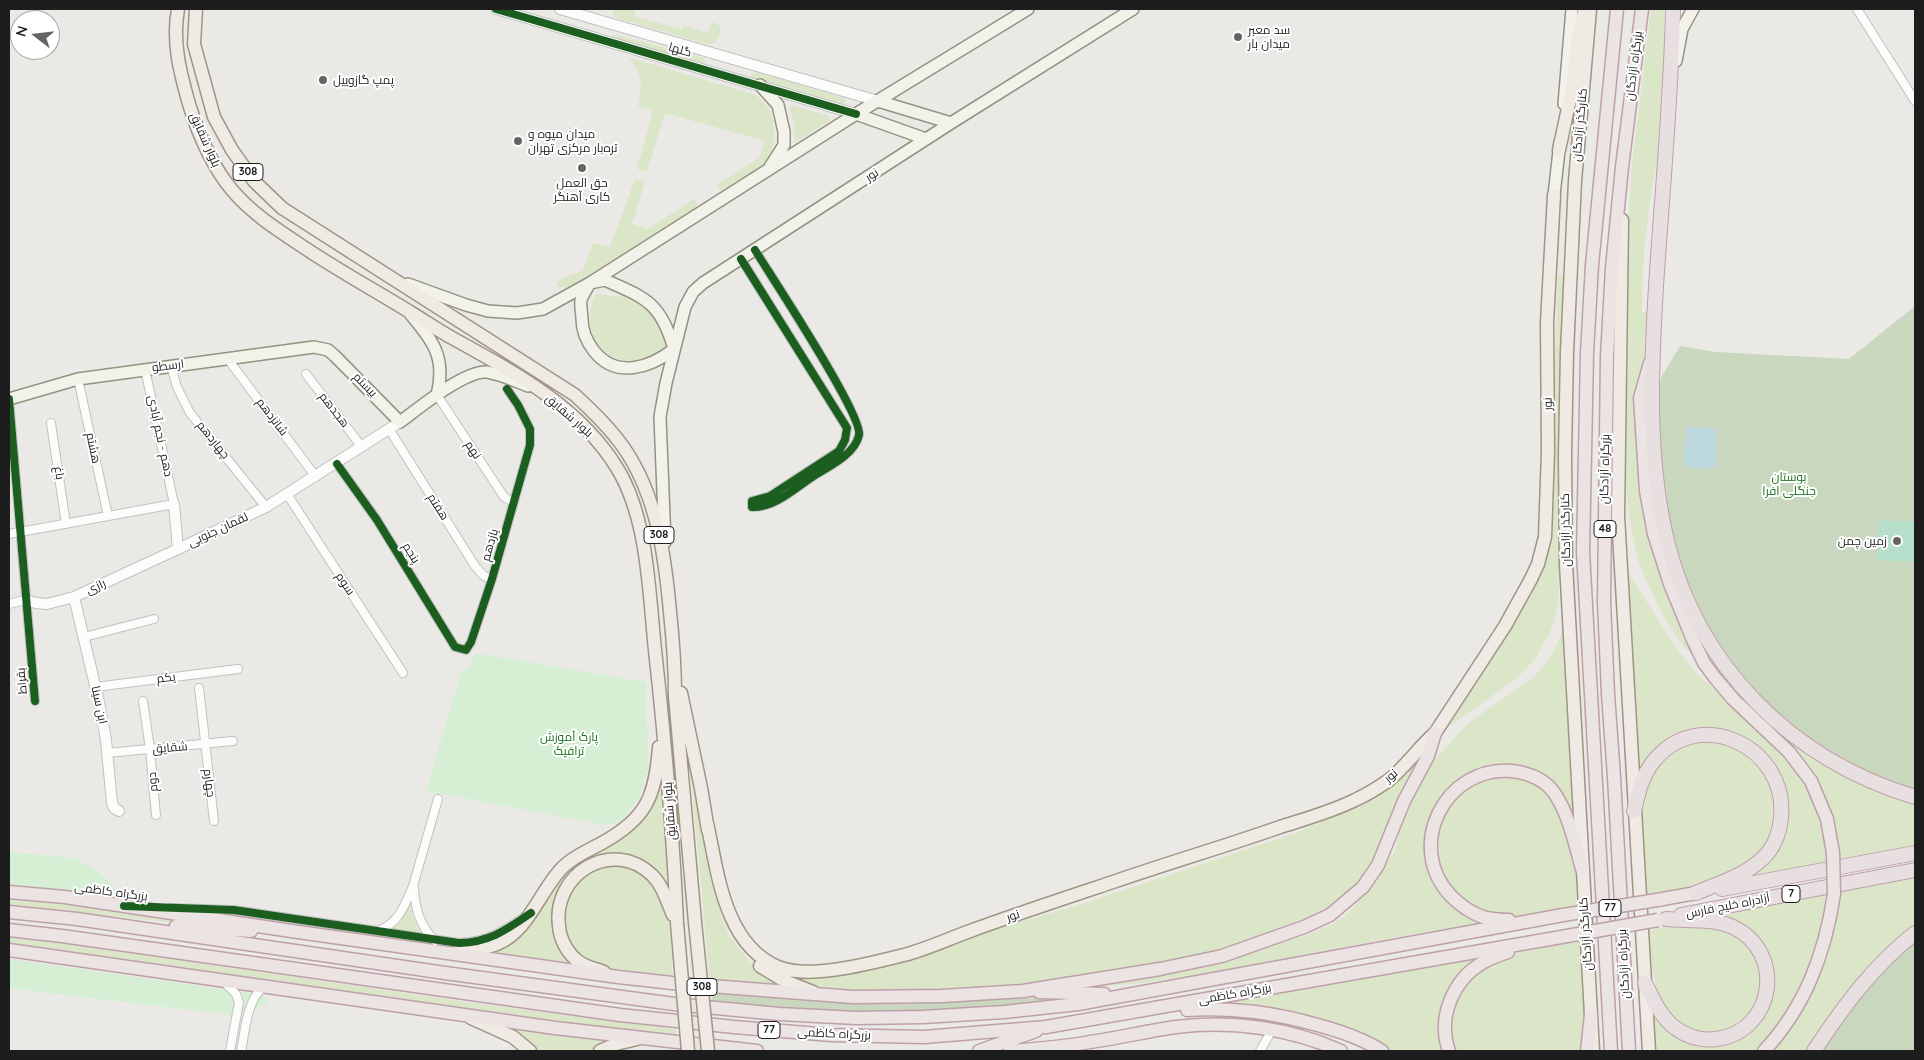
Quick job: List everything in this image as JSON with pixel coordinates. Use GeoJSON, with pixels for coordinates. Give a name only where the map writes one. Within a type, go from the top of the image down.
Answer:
{"type":"FeatureCollection","features":[{"type":"Feature","properties":{"kind":"highway","name":"بزرگراه آزادگان"},"geometry":{"type":"LineString","coordinates":[[1611,1051],[1583,552],[1587,353],[1591,285],[1597,196],[1617,9]]}},
{"type":"Feature","properties":{"kind":"highway","name":"بزرگراه آزادگان"},"geometry":{"type":"LineString","coordinates":[[1629,1051],[1604,602],[1607,356],[1612,268],[1622,167],[1642,9]]}},
{"type":"Feature","properties":{"kind":"highway"},"geometry":{"type":"LineString","coordinates":[[1673,9],[1671,82],[1652,353],[1651,396],[1653,434],[1663,523],[1679,580],[1706,637],[1729,672],[1754,701],[1784,728],[1812,749],[1843,768],[1883,786],[1915,797]]}},
{"type":"Feature","properties":{"kind":"highway"},"geometry":{"type":"LineString","coordinates":[[1652,353],[1640,398],[1646,491],[1654,534],[1670,584],[1704,663],[1734,699],[1789,752],[1811,781],[1825,812],[1833,853],[1834,894],[1824,944],[1811,982],[1788,1021],[1764,1051]]}},
{"type":"Feature","properties":{"kind":"highway","name":"بزرگراه کاظمی"},"geometry":{"type":"LineString","coordinates":[[9,892],[65,897],[618,977],[825,996],[934,996],[1024,991],[1160,969],[1222,956],[1295,930],[1330,915],[1363,887],[1378,864],[1404,801],[1428,756],[1436,733]]}},
{"type":"Feature","properties":{"kind":"highway"},"geometry":{"type":"LineString","coordinates":[[1634,811],[1642,781],[1653,762],[1664,751],[1676,743],[1689,738],[1704,735],[1717,736],[1738,742],[1750,748],[1770,769],[1780,794],[1782,809],[1775,841],[1765,856],[1754,867],[1696,893]]}},
{"type":"Feature","properties":{"kind":"highway"},"geometry":{"type":"LineString","coordinates":[[1527,922],[1495,919],[1474,913],[1456,901],[1435,871],[1431,842],[1433,830],[1442,807],[1458,787],[1478,775],[1503,770],[1524,773],[1537,778],[1554,793],[1560,804],[1582,869]]}},
{"type":"Feature","properties":{"kind":"highway","name":"آزادراه خلیج فارس"},"geometry":{"type":"LineString","coordinates":[[1696,893],[1915,853]]}},
{"type":"Feature","properties":{"kind":"highway","name":"آزادراه خلیج فارس"},"geometry":{"type":"LineString","coordinates":[[1662,919],[1915,870]]}},
{"type":"Feature","properties":{"kind":"highway","name":"بزرگراه کاظمی"},"geometry":{"type":"LineString","coordinates":[[9,912],[124,926],[654,1001],[779,1014],[865,1018],[923,1018],[1039,1009],[1131,995],[1563,915],[1696,893]]}},
{"type":"Feature","properties":{"kind":"highway"},"geometry":{"type":"LineString","coordinates":[[1645,984],[1658,1009],[1670,1023],[1683,1034],[1701,1040],[1723,1038],[1739,1032],[1753,1019],[1764,1002],[1768,982],[1765,964],[1758,948],[1748,937],[1726,924],[1662,919]]}},
{"type":"Feature","properties":{"kind":"highway","name":"بزرگراه کاظمی"},"geometry":{"type":"LineString","coordinates":[[9,930],[81,938],[620,1015],[734,1028],[831,1035],[924,1037],[1046,1027],[1662,919]]}},
{"type":"Feature","properties":{"kind":"highway"},"geometry":{"type":"LineString","coordinates":[[124,926],[164,924],[229,931],[298,932]]}},
{"type":"Feature","properties":{"kind":"highway"},"geometry":{"type":"LineString","coordinates":[[1814,1051],[1853,995],[1877,967],[1915,933]]}},
{"type":"Feature","properties":{"kind":"highway"},"geometry":{"type":"LineString","coordinates":[[1449,1051],[1445,1035],[1446,1011],[1459,984],[1472,970],[1482,963],[1528,943]]}},
{"type":"Feature","properties":{"kind":"highway"},"geometry":{"type":"LineString","coordinates":[[9,950],[638,1039],[757,1051]]}},
{"type":"Feature","properties":{"kind":"highway"},"geometry":{"type":"LineString","coordinates":[[1024,991],[1048,994],[1131,995]]}},
{"type":"Feature","properties":{"kind":"highway"},"geometry":{"type":"LineString","coordinates":[[1128,1013],[1190,1009],[1241,1009],[1271,1014],[1351,1034],[1382,1051]]}},
{"type":"Feature","properties":{"kind":"highway"},"geometry":{"type":"LineString","coordinates":[[1587,1051],[1591,1015]]}},
{"type":"Feature","properties":{"kind":"highway","name":"بزرگراه کاظمی"},"geometry":{"type":"LineString","coordinates":[[1010,1051],[1089,1042],[1193,1026],[1238,1026],[1272,1030],[1341,1051]]}},
{"type":"Feature","properties":{"kind":"highway"},"geometry":{"type":"LineString","coordinates":[[1320,1026],[1366,1051]]}},
{"type":"Feature","properties":{"kind":"highway"},"geometry":{"type":"LineString","coordinates":[[979,1051],[1018,1039],[1046,1027]]}},
{"type":"Feature","properties":{"kind":"main road","name":"بلوار شقایق"},"geometry":{"type":"LineString","coordinates":[[178,9],[176,49],[194,118],[220,174],[244,203],[272,226],[333,266],[450,337],[496,362],[539,390],[578,421],[601,445],[618,469],[631,496],[639,524],[649,592],[662,715],[688,1051]]}},
{"type":"Feature","properties":{"kind":"main road","name":"بلوار شقایق"},"geometry":{"type":"LineString","coordinates":[[196,9],[194,44],[214,116],[232,150],[254,181],[282,208],[575,395],[605,423],[625,449],[644,483],[656,520],[666,566],[675,671],[675,696],[708,1051]]}},
{"type":"Feature","properties":{"kind":"main road"},"geometry":{"type":"LineString","coordinates":[[388,276],[466,305],[488,310],[517,314],[543,308],[585,285],[856,114],[1028,9]]}},
{"type":"Feature","properties":{"kind":"main road","name":"نور"},"geometry":{"type":"LineString","coordinates":[[666,566],[660,417],[666,383],[685,307],[693,292],[741,258],[926,139],[1133,9]]}},
{"type":"Feature","properties":{"kind":"main road","name":"نور"},"geometry":{"type":"LineString","coordinates":[[707,823],[726,902],[731,918],[742,937],[763,958],[783,969],[802,971],[834,969],[906,954],[937,945],[1022,913],[1208,852],[1354,800],[1388,780],[1408,761],[1421,745],[1436,733],[1505,626],[1534,572],[1545,537],[1548,435],[1548,322],[1554,195],[1572,9]]}},
{"type":"Feature","properties":{"kind":"main road"},"geometry":{"type":"LineString","coordinates":[[1559,150],[1570,99],[1579,30],[1585,9]]}},
{"type":"Feature","properties":{"kind":"main road","name":"کنارگذر آزادگان"},"geometry":{"type":"LineString","coordinates":[[1590,9],[1575,181],[1567,352],[1565,455],[1566,564],[1582,869],[1594,1051]]}},
{"type":"Feature","properties":{"kind":"main road"},"geometry":{"type":"LineString","coordinates":[[1671,82],[1682,29],[1693,9]]}},
{"type":"Feature","properties":{"kind":"main road"},"geometry":{"type":"LineString","coordinates":[[760,85],[778,106],[784,132],[784,145],[768,170]]}},
{"type":"Feature","properties":{"kind":"main road"},"geometry":{"type":"LineString","coordinates":[[878,101],[951,123]]}},
{"type":"Feature","properties":{"kind":"main road"},"geometry":{"type":"LineString","coordinates":[[856,114],[926,139]]}},
{"type":"Feature","properties":{"kind":"main road"},"geometry":{"type":"LineString","coordinates":[[1622,167],[1618,516],[1649,1051]]}},
{"type":"Feature","properties":{"kind":"main road"},"geometry":{"type":"LineString","coordinates":[[605,280],[647,300],[663,322],[674,349],[663,357],[641,367],[619,368],[603,360],[587,342],[582,326],[580,301],[585,285],[605,280]]}},
{"type":"Feature","properties":{"kind":"main road"},"geometry":{"type":"LineString","coordinates":[[409,311],[434,344],[438,354],[440,381],[437,395]]}},
{"type":"Feature","properties":{"kind":"main road","name":"ارسطو"},"geometry":{"type":"LineString","coordinates":[[9,399],[78,379],[314,346],[328,350]]}},
{"type":"Feature","properties":{"kind":"main road","name":"بیستم"},"geometry":{"type":"LineString","coordinates":[[328,350],[400,422]]}},
{"type":"Feature","properties":{"kind":"main road","name":"لقمان جنوبی"},"geometry":{"type":"LineString","coordinates":[[400,422],[437,395],[466,378],[486,372],[539,390]]}},
{"type":"Feature","properties":{"kind":"main road"},"geometry":{"type":"LineString","coordinates":[[675,671],[686,711],[720,905],[727,925],[734,938],[753,960],[795,986],[825,996]]}},
{"type":"Feature","properties":{"kind":"main road"},"geometry":{"type":"LineString","coordinates":[[452,954],[484,949],[498,944],[516,930],[557,873],[570,861],[626,828],[643,809],[656,778],[662,715]]}},
{"type":"Feature","properties":{"kind":"main road"},"geometry":{"type":"LineString","coordinates":[[618,977],[579,962],[564,944],[559,932],[557,914],[561,895],[570,881],[580,871],[594,863],[618,860],[630,861],[643,868],[661,886],[677,923]]}},
{"type":"Feature","properties":{"kind":"main road"},"geometry":{"type":"LineString","coordinates":[[464,1015],[513,1037],[530,1051]]}},
{"type":"Feature","properties":{"kind":"main road"},"geometry":{"type":"LineString","coordinates":[[600,1051],[616,1044],[638,1039]]}},
{"type":"Feature","properties":{"kind":"street","name":"گلها"},"geometry":{"type":"LineString","coordinates":[[496,9],[512,11],[856,114]]}},
{"type":"Feature","properties":{"kind":"street","name":"گلها"},"geometry":{"type":"LineString","coordinates":[[560,9],[878,101]]}},
{"type":"Feature","properties":{"kind":"street"},"geometry":{"type":"LineString","coordinates":[[1857,9],[1915,101]]}},
{"type":"Feature","properties":{"kind":"street"},"geometry":{"type":"LineString","coordinates":[[587,35],[592,18]]}},
{"type":"Feature","properties":{"kind":"street"},"geometry":{"type":"LineString","coordinates":[[741,258],[847,428],[845,440],[839,451],[770,496],[752,501],[752,507],[759,508],[773,503],[841,458],[854,446],[860,434],[858,424],[841,389],[755,250]]}},
{"type":"Feature","properties":{"kind":"street","name":"شانزدهم"},"geometry":{"type":"LineString","coordinates":[[227,358],[316,477]]}},
{"type":"Feature","properties":{"kind":"street","name":"چهاردهم"},"geometry":{"type":"LineString","coordinates":[[171,366],[177,387],[190,413],[266,507]]}},
{"type":"Feature","properties":{"kind":"street","name":"دهم - نجم آبادی"},"geometry":{"type":"LineString","coordinates":[[145,369],[174,504]]}},
{"type":"Feature","properties":{"kind":"street","name":"هجدهم"},"geometry":{"type":"LineString","coordinates":[[306,374],[362,447]]}},
{"type":"Feature","properties":{"kind":"street","name":"هشتم"},"geometry":{"type":"LineString","coordinates":[[78,379],[108,516]]}},
{"type":"Feature","properties":{"kind":"street","name":"یازدهم"},"geometry":{"type":"LineString","coordinates":[[466,650],[471,642],[492,579],[530,444],[530,429],[508,389]]}},
{"type":"Feature","properties":{"kind":"street","name":"نهم"},"geometry":{"type":"LineString","coordinates":[[437,395],[504,497],[514,502]]}},
{"type":"Feature","properties":{"kind":"street","name":"بقراط"},"geometry":{"type":"LineString","coordinates":[[9,399],[35,701]]}},
{"type":"Feature","properties":{"kind":"street","name":"لقمان جنوبی"},"geometry":{"type":"LineString","coordinates":[[174,504],[178,549],[266,507],[337,464],[400,422]]}},
{"type":"Feature","properties":{"kind":"street","name":"باغ"},"geometry":{"type":"LineString","coordinates":[[51,423],[66,524]]}},
{"type":"Feature","properties":{"kind":"street","name":"هفتم"},"geometry":{"type":"LineString","coordinates":[[389,429],[475,566],[484,576],[492,579]]}},
{"type":"Feature","properties":{"kind":"street","name":"پنجم"},"geometry":{"type":"LineString","coordinates":[[337,464],[377,520],[455,647],[466,650]]}},
{"type":"Feature","properties":{"kind":"street","name":"سوم"},"geometry":{"type":"LineString","coordinates":[[287,494],[403,674]]}},
{"type":"Feature","properties":{"kind":"street"},"geometry":{"type":"LineString","coordinates":[[9,534],[174,504]]}},
{"type":"Feature","properties":{"kind":"street","name":"رازی"},"geometry":{"type":"LineString","coordinates":[[9,604],[25,600],[47,604],[74,597],[178,549]]}},
{"type":"Feature","properties":{"kind":"street","name":"ابن سینا"},"geometry":{"type":"LineString","coordinates":[[74,597],[95,687],[107,753],[112,803],[119,812]]}},
{"type":"Feature","properties":{"kind":"street"},"geometry":{"type":"LineString","coordinates":[[84,637],[154,619]]}},
{"type":"Feature","properties":{"kind":"street","name":"یکم"},"geometry":{"type":"LineString","coordinates":[[95,687],[238,669]]}},
{"type":"Feature","properties":{"kind":"street"},"geometry":{"type":"LineString","coordinates":[[199,688],[204,745]]}},
{"type":"Feature","properties":{"kind":"street"},"geometry":{"type":"LineString","coordinates":[[143,701],[150,749]]}},
{"type":"Feature","properties":{"kind":"street","name":"شقایق"},"geometry":{"type":"LineString","coordinates":[[107,753],[233,741]]}},
{"type":"Feature","properties":{"kind":"street","name":"چهارم"},"geometry":{"type":"LineString","coordinates":[[204,745],[214,821]]}},
{"type":"Feature","properties":{"kind":"street","name":"دوم"},"geometry":{"type":"LineString","coordinates":[[150,749],[156,815]]}},
{"type":"Feature","properties":{"kind":"street"},"geometry":{"type":"LineString","coordinates":[[376,932],[394,922],[404,906],[413,886],[438,799]]}},
{"type":"Feature","properties":{"kind":"street"},"geometry":{"type":"LineString","coordinates":[[413,886],[421,923],[427,933],[436,941]]}},
{"type":"Feature","properties":{"kind":"street"},"geometry":{"type":"LineString","coordinates":[[124,906],[234,910],[436,941],[476,943],[492,938],[530,912]]}},
{"type":"Feature","properties":{"kind":"street"},"geometry":{"type":"LineString","coordinates":[[220,979],[236,994],[239,1002],[230,1051]]}},
{"type":"Feature","properties":{"kind":"street"},"geometry":{"type":"LineString","coordinates":[[241,1051],[255,995],[267,986]]}},
{"type":"Feature","properties":{"kind":"street"},"geometry":{"type":"LineString","coordinates":[[1260,1051],[1272,1030]]}},
{"type":"Feature","properties":{"kind":"green space"},"geometry":{"type":"Polygon","coordinates":[[[612,9],[636,9],[634,16],[682,29],[684,25],[708,33],[712,22],[719,25],[721,31],[716,42],[711,44],[704,43],[619,19],[614,16],[612,9]]]}},
{"type":"Feature","properties":{"kind":"green space"},"geometry":{"type":"Polygon","coordinates":[[[1651,9],[1664,9],[1664,43],[1661,129],[1644,254],[1642,313],[1648,310],[1647,404],[1915,802],[1915,848],[1838,862],[1816,781],[1683,646],[1663,616],[1638,560],[1631,528],[1624,473],[1624,282],[1632,165],[1651,9]]]}},
{"type":"Feature","properties":{"kind":"green space"},"geometry":{"type":"Polygon","coordinates":[[[613,34],[704,58],[705,62],[702,64],[613,39],[613,34]]]}},
{"type":"Feature","properties":{"kind":"green space"},"geometry":{"type":"Polygon","coordinates":[[[627,57],[756,95],[770,110],[774,125],[773,145],[766,161],[751,174],[720,191],[717,185],[759,158],[765,141],[665,113],[647,172],[637,169],[653,110],[638,106],[641,92],[639,74],[627,57]]]}},
{"type":"Feature","properties":{"kind":"green space"},"geometry":{"type":"Polygon","coordinates":[[[755,72],[844,98],[846,102],[843,105],[752,79],[751,74],[755,72]]]}},
{"type":"Feature","properties":{"kind":"green space"},"geometry":{"type":"Polygon","coordinates":[[[791,105],[828,116],[829,121],[795,142],[791,105]]]}},
{"type":"Feature","properties":{"kind":"green space"},"geometry":{"type":"Polygon","coordinates":[[[635,179],[645,182],[632,224],[648,229],[694,199],[698,206],[568,288],[557,286],[559,280],[583,270],[593,243],[610,247],[635,179]]]}},
{"type":"Feature","properties":{"kind":"green space"},"geometry":{"type":"Polygon","coordinates":[[[1558,275],[1565,276],[1559,426],[1561,518],[1558,603],[1551,630],[1536,658],[1516,679],[1447,728],[1470,689],[1528,601],[1546,565],[1551,540],[1554,498],[1553,422],[1558,275]]]}},
{"type":"Feature","properties":{"kind":"green space"},"geometry":{"type":"Polygon","coordinates":[[[596,294],[631,298],[653,316],[667,347],[635,360],[615,358],[607,353],[595,340],[590,322],[591,307],[596,294]]]}},
{"type":"Feature","properties":{"kind":"green space","name":"بوستان جنگلی افرا"},"geometry":{"type":"Polygon","coordinates":[[[1915,306],[1915,791],[1884,782],[1831,756],[1773,713],[1717,647],[1680,569],[1662,488],[1657,400],[1662,376],[1680,346],[1716,352],[1849,359],[1915,306]]]}},
{"type":"Feature","properties":{"kind":"green space","name":"زمین چمن"},"geometry":{"type":"Polygon","coordinates":[[[1879,520],[1915,522],[1915,562],[1877,560],[1879,520]]]}},
{"type":"Feature","properties":{"kind":"green space"},"geometry":{"type":"Polygon","coordinates":[[[1627,571],[1679,652],[1699,676],[1749,719],[1793,762],[1819,806],[1830,864],[1727,884],[1785,827],[1756,748],[1689,735],[1638,782],[1627,571]]]}},
{"type":"Feature","properties":{"kind":"green space"},"geometry":{"type":"Polygon","coordinates":[[[1565,624],[1570,746],[1577,813],[1578,844],[1562,793],[1556,784],[1541,774],[1474,774],[1453,785],[1432,812],[1428,830],[1426,861],[1438,885],[1501,924],[1422,933],[1182,977],[1071,989],[1221,962],[1304,936],[1331,925],[1347,914],[1363,897],[1394,853],[1401,827],[1419,786],[1435,759],[1471,721],[1533,678],[1548,661],[1565,624]]]}},
{"type":"Feature","properties":{"kind":"green space","name":"پارک آموزش ترافیک"},"geometry":{"type":"Polygon","coordinates":[[[476,653],[646,682],[648,767],[639,799],[621,821],[605,825],[426,791],[461,672],[470,666],[476,653]]]}},
{"type":"Feature","properties":{"kind":"green space"},"geometry":{"type":"Polygon","coordinates":[[[687,734],[711,873],[722,919],[729,935],[749,961],[769,976],[806,992],[710,982],[687,734]]]}},
{"type":"Feature","properties":{"kind":"green space"},"geometry":{"type":"Polygon","coordinates":[[[1701,740],[1739,746],[1773,782],[1776,826],[1757,859],[1702,885],[1646,896],[1641,813],[1643,797],[1653,772],[1673,748],[1701,740]]]}},
{"type":"Feature","properties":{"kind":"green space"},"geometry":{"type":"Polygon","coordinates":[[[1428,746],[1380,853],[1365,878],[1325,911],[1208,954],[1070,978],[961,990],[884,993],[816,990],[766,967],[733,927],[791,975],[985,932],[1072,907],[1293,834],[1368,802],[1398,781],[1428,746]]]}},
{"type":"Feature","properties":{"kind":"green space"},"geometry":{"type":"Polygon","coordinates":[[[659,772],[670,899],[619,855],[560,887],[555,901],[553,912],[581,967],[481,953],[500,949],[566,870],[625,834],[659,772]]]}},
{"type":"Feature","properties":{"kind":"green space"},"geometry":{"type":"Polygon","coordinates":[[[1519,775],[1544,787],[1563,819],[1575,864],[1577,909],[1523,917],[1480,913],[1457,896],[1440,869],[1436,852],[1436,836],[1440,820],[1460,791],[1487,777],[1519,775]]]}},
{"type":"Feature","properties":{"kind":"green space"},"geometry":{"type":"Polygon","coordinates":[[[9,852],[76,858],[101,874],[126,898],[9,888],[9,852]]]}},
{"type":"Feature","properties":{"kind":"green space"},"geometry":{"type":"Polygon","coordinates":[[[616,865],[635,870],[649,879],[658,892],[665,907],[669,924],[673,977],[628,973],[595,966],[586,961],[570,944],[566,934],[564,912],[571,891],[585,875],[601,868],[616,865]]]}},
{"type":"Feature","properties":{"kind":"green space"},"geometry":{"type":"Polygon","coordinates":[[[1915,877],[1915,926],[1810,1051],[1769,1051],[1796,1017],[1837,891],[1915,877]]]}},
{"type":"Feature","properties":{"kind":"green space"},"geometry":{"type":"Polygon","coordinates":[[[1830,893],[1826,922],[1798,998],[1760,1051],[1651,1051],[1651,1009],[1714,1044],[1768,1003],[1755,939],[1691,919],[1830,893]]]}},
{"type":"Feature","properties":{"kind":"green space"},"geometry":{"type":"Polygon","coordinates":[[[9,897],[71,903],[186,920],[181,923],[9,906],[9,897]]]}},
{"type":"Feature","properties":{"kind":"green space"},"geometry":{"type":"Polygon","coordinates":[[[410,899],[414,920],[425,937],[390,931],[401,921],[410,899]]]}},
{"type":"Feature","properties":{"kind":"green space"},"geometry":{"type":"Polygon","coordinates":[[[1684,922],[1725,928],[1752,945],[1765,980],[1750,1019],[1724,1034],[1690,1032],[1671,1018],[1657,993],[1650,957],[1648,931],[1684,922]]]}},
{"type":"Feature","properties":{"kind":"green space"},"geometry":{"type":"Polygon","coordinates":[[[9,936],[487,1005],[676,1029],[676,1039],[89,955],[9,946],[9,936]]]}},
{"type":"Feature","properties":{"kind":"green space"},"geometry":{"type":"Polygon","coordinates":[[[1915,941],[1915,1051],[1820,1051],[1875,977],[1915,941]]]}},
{"type":"Feature","properties":{"kind":"green space"},"geometry":{"type":"Polygon","coordinates":[[[1579,942],[1586,1043],[1583,1051],[1455,1051],[1450,1034],[1452,1013],[1463,989],[1475,976],[1489,965],[1524,952],[1579,942]]]}},
{"type":"Feature","properties":{"kind":"green space"},"geometry":{"type":"Polygon","coordinates":[[[1493,954],[1458,979],[1445,1051],[1389,1051],[1332,1023],[1308,1015],[1247,1006],[1211,1005],[1355,978],[1493,954]]]}},
{"type":"Feature","properties":{"kind":"green space"},"geometry":{"type":"Polygon","coordinates":[[[9,959],[264,995],[268,1004],[231,1015],[9,988],[9,959]]]}},
{"type":"Feature","properties":{"kind":"green space"},"geometry":{"type":"Polygon","coordinates":[[[711,992],[840,1002],[1087,997],[955,1010],[864,1012],[803,1010],[712,1001],[711,992]]]}},
{"type":"Feature","properties":{"kind":"green space"},"geometry":{"type":"Polygon","coordinates":[[[502,1026],[607,1041],[591,1051],[536,1051],[531,1044],[502,1026]]]}},
{"type":"Feature","properties":{"kind":"water"},"geometry":{"type":"Polygon","coordinates":[[[1686,427],[1713,428],[1716,432],[1716,464],[1712,469],[1687,468],[1684,465],[1686,427]]]}},
{"type":"Feature","properties":{"kind":"cycle path"},"geometry":{"type":"LineString","coordinates":[[496,9],[856,114]]}},
{"type":"Feature","properties":{"kind":"cycle path"},"geometry":{"type":"LineString","coordinates":[[741,259],[847,428],[845,440],[839,451],[770,496],[752,501],[752,507],[769,504],[793,491],[847,454],[857,442],[859,435],[847,401],[755,250]]}},
{"type":"Feature","properties":{"kind":"cycle path"},"geometry":{"type":"LineString","coordinates":[[337,464],[377,520],[455,647],[466,650],[471,642],[492,579],[530,445],[530,429],[518,405],[507,389]]}},
{"type":"Feature","properties":{"kind":"cycle path"},"geometry":{"type":"LineString","coordinates":[[9,399],[35,701]]}},
{"type":"Feature","properties":{"kind":"cycle path"},"geometry":{"type":"LineString","coordinates":[[124,906],[234,910],[459,943],[489,938],[531,913]]}},
{"type":"Feature","properties":{"kind":"place","name":"سد معبر میدان بار"},"geometry":{"type":"Point","coordinates":[1238,37]}},
{"type":"Feature","properties":{"kind":"place","name":"پمپ گازوییل"},"geometry":{"type":"Point","coordinates":[323,80]}},
{"type":"Feature","properties":{"kind":"place","name":"میدان میوه و تره‌بار مرکزی تهران"},"geometry":{"type":"Point","coordinates":[518,141]}},
{"type":"Feature","properties":{"kind":"place","name":"حق العمل کاری آهنگر"},"geometry":{"type":"Point","coordinates":[582,168]}},
{"type":"Feature","properties":{"kind":"place","name":"زمین چمن"},"geometry":{"type":"Point","coordinates":[1897,541]}}]}
